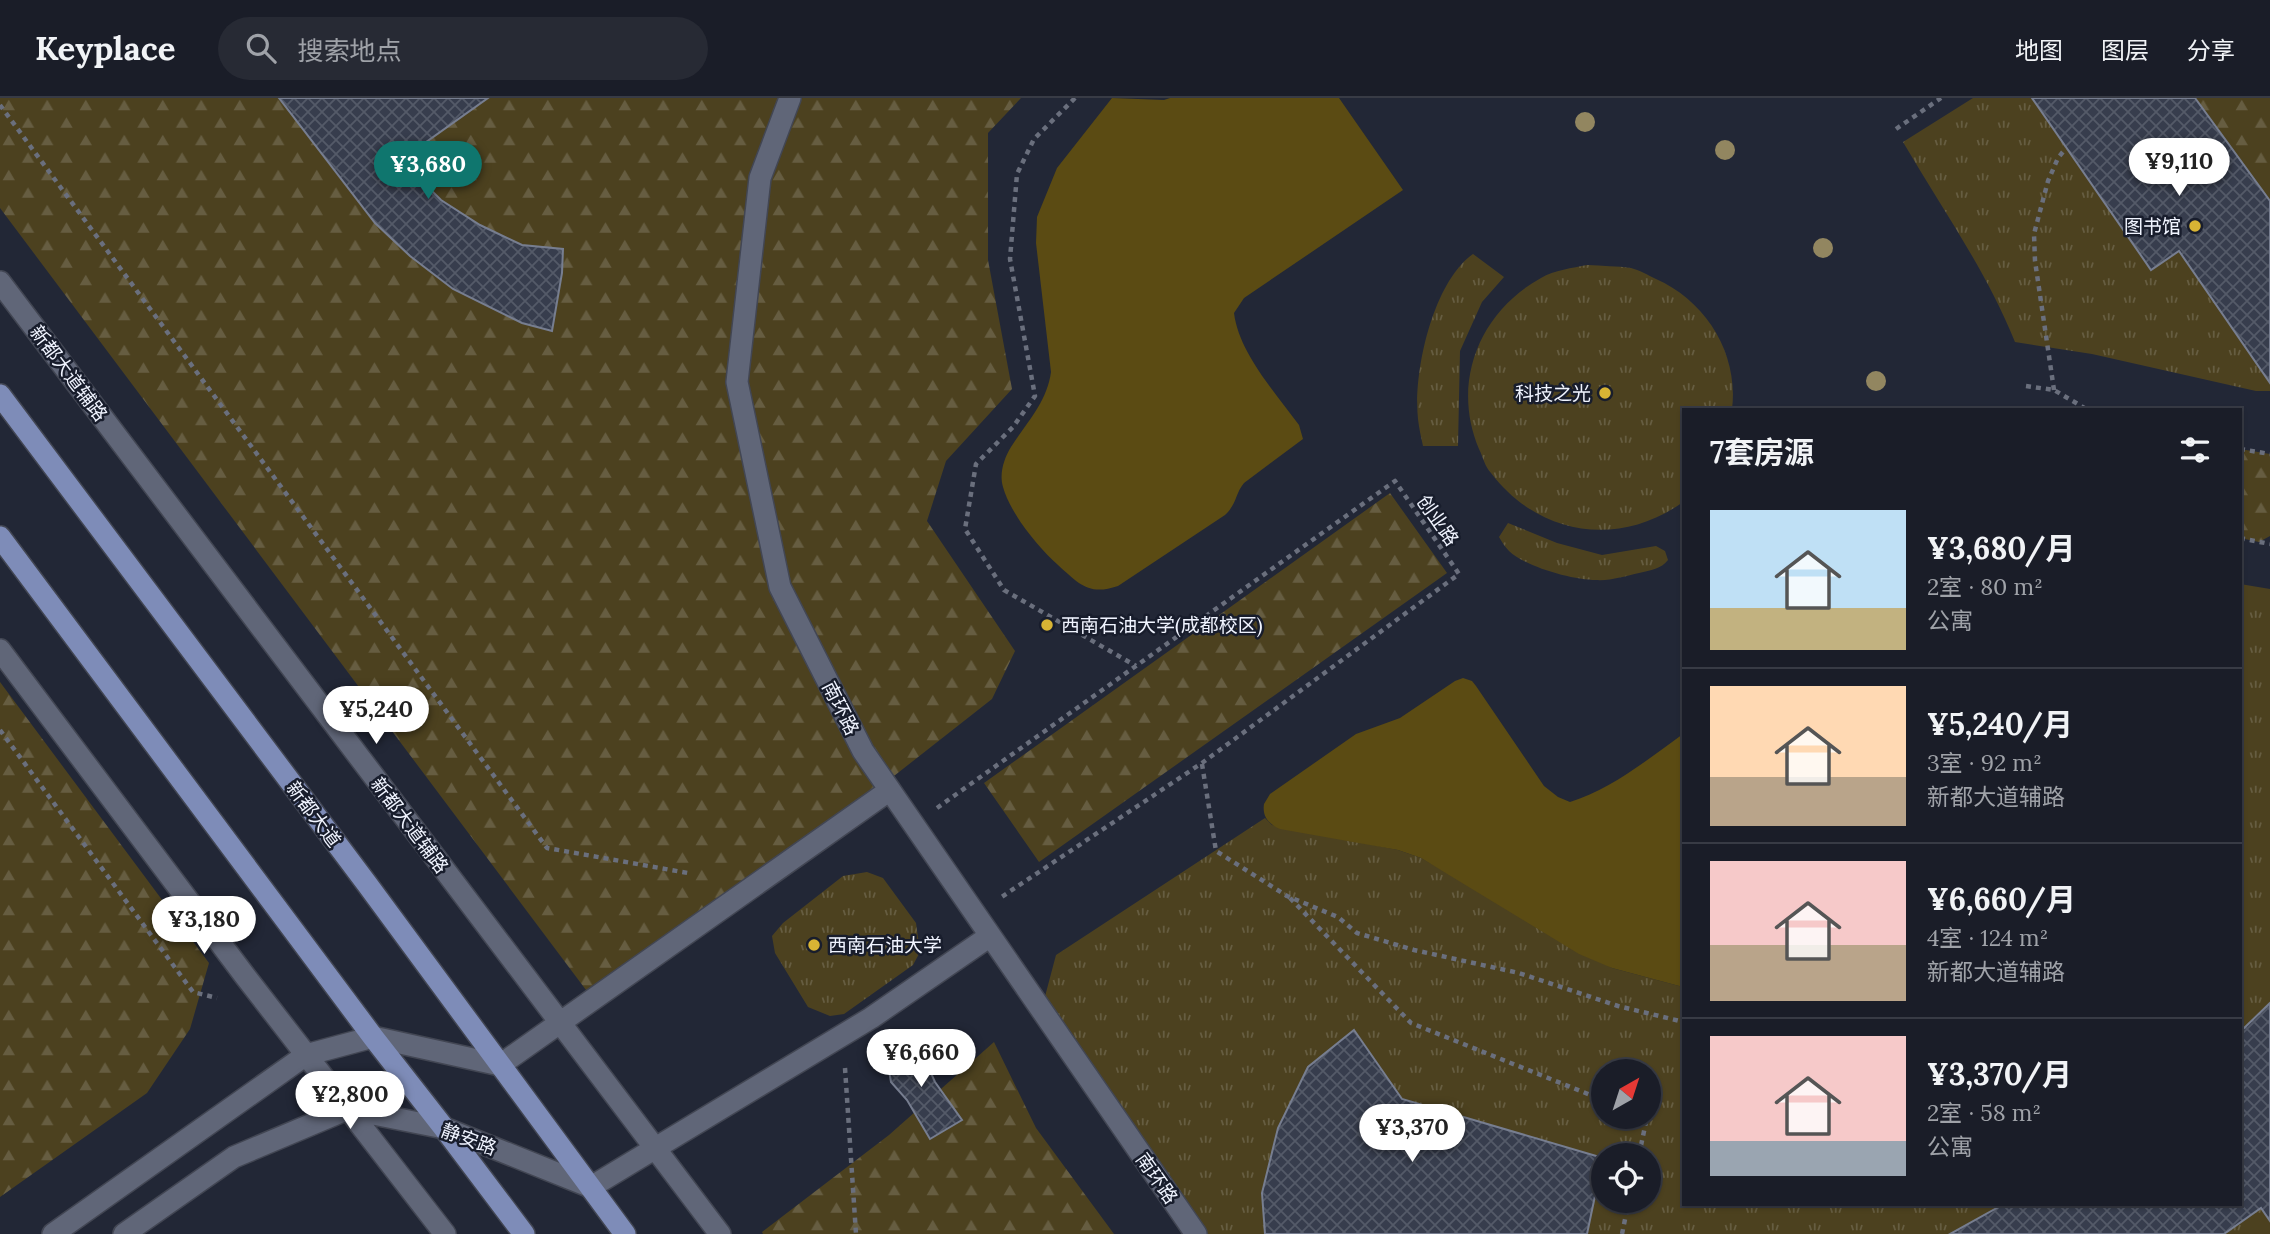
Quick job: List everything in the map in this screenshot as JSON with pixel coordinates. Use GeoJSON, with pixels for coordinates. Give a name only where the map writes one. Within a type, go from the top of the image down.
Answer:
{"type":"FeatureCollection","features":[{"type":"Feature","properties":{"kind":"main road","name":"新都大道"},"geometry":{"type":"LineString","coordinates":[[0,395],[625,1234]]}},
{"type":"Feature","properties":{"kind":"main road"},"geometry":{"type":"LineString","coordinates":[[0,537],[373,1037],[524,1234]]}},
{"type":"Feature","properties":{"kind":"street","name":"南环路"},"geometry":{"type":"LineString","coordinates":[[790,98],[760,178],[737,382],[780,587],[863,751],[1196,1234]]}},
{"type":"Feature","properties":{"kind":"street","name":"新都大道辅路"},"geometry":{"type":"LineString","coordinates":[[0,282],[720,1234]]}},
{"type":"Feature","properties":{"kind":"street"},"geometry":{"type":"LineString","coordinates":[[0,650],[445,1234]]}},
{"type":"Feature","properties":{"kind":"street"},"geometry":{"type":"LineString","coordinates":[[53,1234],[306,1055],[373,1037],[500,1065],[890,790]]}},
{"type":"Feature","properties":{"kind":"street"},"geometry":{"type":"LineString","coordinates":[[591,1187],[871,1017],[990,936]]}},
{"type":"Feature","properties":{"kind":"street"},"geometry":{"type":"LineString","coordinates":[[124,1234],[234,1157],[348,1109]]}},
{"type":"Feature","properties":{"kind":"street","name":"静安路"},"geometry":{"type":"LineString","coordinates":[[348,1109],[444,1128],[591,1187]]}},
{"type":"Feature","properties":{"kind":"path"},"geometry":{"type":"LineString","coordinates":[[1075,98],[1034,139],[1017,174],[1010,259],[1035,396],[1013,427],[976,464],[965,529],[1004,590],[1136,666]]}},
{"type":"Feature","properties":{"kind":"path"},"geometry":{"type":"LineString","coordinates":[[1896,129],[1941,98]]}},
{"type":"Feature","properties":{"kind":"path"},"geometry":{"type":"LineString","coordinates":[[0,105],[547,848],[688,873]]}},
{"type":"Feature","properties":{"kind":"path"},"geometry":{"type":"LineString","coordinates":[[2054,390],[2035,261],[2034,234],[2048,181],[2058,158],[2066,148]]}},
{"type":"Feature","properties":{"kind":"path"},"geometry":{"type":"LineString","coordinates":[[2026,386],[2054,390],[2085,408]]}},
{"type":"Feature","properties":{"kind":"path"},"geometry":{"type":"LineString","coordinates":[[2242,449],[2270,454]]}},
{"type":"Feature","properties":{"kind":"path","name":"创业路"},"geometry":{"type":"LineString","coordinates":[[914,825],[1395,481],[1459,574],[1202,763],[975,915]]}},
{"type":"Feature","properties":{"kind":"path"},"geometry":{"type":"LineString","coordinates":[[2242,538],[2270,544]]}},
{"type":"Feature","properties":{"kind":"path"},"geometry":{"type":"LineString","coordinates":[[0,730],[193,992],[217,998]]}},
{"type":"Feature","properties":{"kind":"path"},"geometry":{"type":"LineString","coordinates":[[1202,763],[1216,851],[1287,896],[1338,917],[1357,933],[1414,950],[1519,973],[1618,1006],[1682,1022]]}},
{"type":"Feature","properties":{"kind":"path"},"geometry":{"type":"LineString","coordinates":[[1287,896],[1411,1023],[1591,1095]]}},
{"type":"Feature","properties":{"kind":"path"},"geometry":{"type":"LineString","coordinates":[[854,1062],[844,1069],[856,1234]]}},
{"type":"Feature","properties":{"kind":"path"},"geometry":{"type":"LineString","coordinates":[[1622,1234],[1626,1213]]}},
{"type":"Feature","properties":{"kind":"green space"},"geometry":{"type":"Polygon","coordinates":[[[0,98],[1021,98],[988,133],[988,260],[1012,389],[946,461],[927,521],[1015,651],[992,699],[829,827],[589,994],[0,208],[0,98]]]}},
{"type":"Feature","properties":{"kind":"green space"},"geometry":{"type":"Polygon","coordinates":[[[1973,98],[2032,98],[2151,270],[2179,251],[2270,383],[2270,391],[2256,391],[2092,354],[2015,342],[1977,265],[1903,142],[1973,98]]]}},
{"type":"Feature","properties":{"kind":"green space"},"geometry":{"type":"Polygon","coordinates":[[[2195,98],[2270,98],[2270,201],[2195,98]]]}},
{"type":"Feature","properties":{"kind":"green space"},"geometry":{"type":"Polygon","coordinates":[[[1473,254],[1504,277],[1482,302],[1460,351],[1458,446],[1423,446],[1417,400],[1429,329],[1447,285],[1459,267],[1473,254]]]}},
{"type":"Feature","properties":{"kind":"green space"},"geometry":{"type":"Polygon","coordinates":[[[1587,265],[1634,269],[1674,289],[1704,315],[1724,349],[1730,369],[1732,408],[1682,408],[1682,503],[1658,517],[1633,526],[1607,530],[1581,528],[1556,522],[1532,511],[1510,494],[1489,471],[1471,424],[1468,399],[1470,375],[1476,352],[1487,330],[1501,310],[1519,292],[1546,275],[1587,265]]]}},
{"type":"Feature","properties":{"kind":"green space"},"geometry":{"type":"Polygon","coordinates":[[[2242,449],[2270,454],[2270,536],[2259,542],[2242,538],[2242,449]]]}},
{"type":"Feature","properties":{"kind":"green space"},"geometry":{"type":"Polygon","coordinates":[[[1390,493],[1447,573],[1039,862],[984,783],[1390,493]]]}},
{"type":"Feature","properties":{"kind":"green space"},"geometry":{"type":"Polygon","coordinates":[[[1508,523],[1557,543],[1602,555],[1656,546],[1665,551],[1668,560],[1655,569],[1612,579],[1586,579],[1563,575],[1538,567],[1509,551],[1499,537],[1508,523]]]}},
{"type":"Feature","properties":{"kind":"green space"},"geometry":{"type":"Polygon","coordinates":[[[2242,584],[2270,589],[2270,1234],[1207,1234],[1043,1004],[1056,955],[1265,818],[1272,825],[1398,850],[1421,858],[1612,968],[1682,987],[1682,1206],[2242,1206],[2242,584]]]}},
{"type":"Feature","properties":{"kind":"green space"},"geometry":{"type":"Polygon","coordinates":[[[0,682],[209,963],[190,1029],[147,1093],[0,1197],[0,682]]]}},
{"type":"Feature","properties":{"kind":"green space"},"geometry":{"type":"Polygon","coordinates":[[[867,872],[883,878],[916,923],[920,952],[913,965],[844,1014],[830,1016],[808,1007],[775,953],[772,936],[783,923],[843,876],[867,872]]]}},
{"type":"Feature","properties":{"kind":"green space"},"geometry":{"type":"Polygon","coordinates":[[[994,1042],[1036,1128],[1114,1234],[763,1234],[762,1232],[889,1135],[994,1042]]]}},
{"type":"Feature","properties":{"kind":"shaded area"},"geometry":{"type":"Polygon","coordinates":[[[1112,98],[1339,98],[1403,190],[1244,298],[1234,313],[1237,328],[1250,357],[1299,425],[1303,439],[1244,483],[1225,515],[1118,586],[1099,590],[1079,583],[1042,549],[1012,508],[1003,487],[1002,477],[1006,456],[1041,402],[1051,372],[1036,243],[1037,217],[1057,168],[1112,98]]]}},
{"type":"Feature","properties":{"kind":"shaded area"},"geometry":{"type":"Polygon","coordinates":[[[1463,678],[1472,681],[1544,786],[1570,802],[1615,781],[1682,735],[1682,987],[1612,968],[1579,954],[1421,858],[1398,850],[1280,829],[1267,820],[1264,804],[1270,794],[1356,734],[1400,718],[1463,678]]]}},
{"type":"Feature","properties":{"kind":"building"},"geometry":{"type":"Polygon","coordinates":[[[279,98],[488,98],[401,160],[441,200],[480,225],[522,245],[563,249],[562,273],[552,331],[522,323],[453,289],[410,256],[375,223],[279,98]]]}},
{"type":"Feature","properties":{"kind":"building","name":"图书馆"},"geometry":{"type":"Polygon","coordinates":[[[2032,98],[2195,98],[2270,201],[2270,383],[2179,251],[2151,270],[2032,98]]]}},
{"type":"Feature","properties":{"kind":"building"},"geometry":{"type":"Polygon","coordinates":[[[2270,1003],[2270,1221],[2261,1208],[2224,1234],[1950,1234],[2000,1206],[2242,1206],[2242,1030],[2270,1003]]]}},
{"type":"Feature","properties":{"kind":"building"},"geometry":{"type":"Polygon","coordinates":[[[1354,1030],[1402,1099],[1591,1154],[1591,1213],[1587,1234],[1265,1234],[1262,1193],[1278,1128],[1308,1067],[1354,1030]]]}},
{"type":"Feature","properties":{"kind":"building"},"geometry":{"type":"Polygon","coordinates":[[[915,1038],[935,1082],[962,1120],[930,1139],[907,1100],[891,1082],[886,1054],[915,1038]]]}},
{"type":"Feature","properties":{"kind":"place","name":"图书馆"},"geometry":{"type":"Point","coordinates":[2195,226]}},
{"type":"Feature","properties":{"kind":"place","name":"科技之光"},"geometry":{"type":"Point","coordinates":[1605,393]}},
{"type":"Feature","properties":{"kind":"place","name":"西南石油大学(成都校区)"},"geometry":{"type":"Point","coordinates":[1047,625]}},
{"type":"Feature","properties":{"kind":"place","name":"西南石油大学"},"geometry":{"type":"Point","coordinates":[814,945]}}]}
